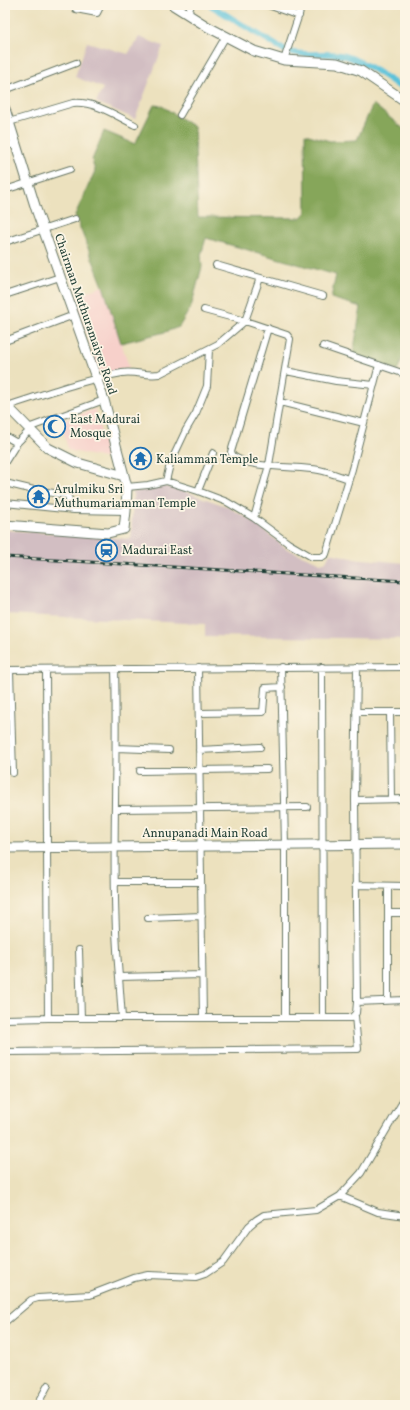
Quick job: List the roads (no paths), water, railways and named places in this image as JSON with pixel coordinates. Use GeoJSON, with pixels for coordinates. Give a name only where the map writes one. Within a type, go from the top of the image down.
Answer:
{"type":"FeatureCollection","features":[{"type":"Feature","properties":{"kind":"street"},"geometry":{"type":"LineString","coordinates":[[76,9],[97,13],[100,5]]}},
{"type":"Feature","properties":{"kind":"street"},"geometry":{"type":"LineString","coordinates":[[173,5],[254,51],[286,54],[337,63],[361,71],[403,95]]}},
{"type":"Feature","properties":{"kind":"street"},"geometry":{"type":"LineString","coordinates":[[188,14],[191,5]]}},
{"type":"Feature","properties":{"kind":"street"},"geometry":{"type":"LineString","coordinates":[[268,5],[298,16]]}},
{"type":"Feature","properties":{"kind":"street"},"geometry":{"type":"LineString","coordinates":[[286,54],[302,5]]}},
{"type":"Feature","properties":{"kind":"street"},"geometry":{"type":"LineString","coordinates":[[180,115],[226,36]]}},
{"type":"Feature","properties":{"kind":"street"},"geometry":{"type":"LineString","coordinates":[[5,90],[76,63]]}},
{"type":"Feature","properties":{"kind":"street"},"geometry":{"type":"LineString","coordinates":[[9,122],[73,103],[82,102],[93,105],[135,125]]}},
{"type":"Feature","properties":{"kind":"street","name":"Chairman Muthuramaiyer Road"},"geometry":{"type":"LineString","coordinates":[[5,109],[43,229],[97,378],[127,486],[124,530],[108,533],[5,524]]}},
{"type":"Feature","properties":{"kind":"street"},"geometry":{"type":"LineString","coordinates":[[5,146],[15,144]]}},
{"type":"Feature","properties":{"kind":"street"},"geometry":{"type":"LineString","coordinates":[[5,190],[70,169]]}},
{"type":"Feature","properties":{"kind":"street"},"geometry":{"type":"LineString","coordinates":[[5,242],[76,219]]}},
{"type":"Feature","properties":{"kind":"street"},"geometry":{"type":"LineString","coordinates":[[216,265],[323,296]]}},
{"type":"Feature","properties":{"kind":"street"},"geometry":{"type":"LineString","coordinates":[[5,295],[60,277]]}},
{"type":"Feature","properties":{"kind":"street"},"geometry":{"type":"LineString","coordinates":[[124,476],[78,463],[43,444],[6,405],[97,378],[124,372],[150,375],[159,374],[209,349],[218,344],[245,321],[260,278]]}},
{"type":"Feature","properties":{"kind":"street"},"geometry":{"type":"LineString","coordinates":[[204,310],[268,328],[287,335],[290,339],[286,371],[269,465],[254,518]]}},
{"type":"Feature","properties":{"kind":"street"},"geometry":{"type":"LineString","coordinates":[[5,341],[74,315]]}},
{"type":"Feature","properties":{"kind":"street"},"geometry":{"type":"LineString","coordinates":[[268,328],[232,452],[233,456],[238,460],[319,470],[349,479]]}},
{"type":"Feature","properties":{"kind":"street"},"geometry":{"type":"LineString","coordinates":[[323,346],[405,374]]}},
{"type":"Feature","properties":{"kind":"street"},"geometry":{"type":"LineString","coordinates":[[166,481],[170,464],[196,413],[206,386],[209,349]]}},
{"type":"Feature","properties":{"kind":"street"},"geometry":{"type":"LineString","coordinates":[[127,486],[148,485],[166,481],[198,491],[227,502],[254,518],[288,543],[312,557],[322,557],[326,554],[349,479],[379,365]]}},
{"type":"Feature","properties":{"kind":"street"},"geometry":{"type":"LineString","coordinates":[[286,371],[336,381],[374,386]]}},
{"type":"Feature","properties":{"kind":"street"},"geometry":{"type":"LineString","coordinates":[[5,462],[17,442],[29,429],[104,400]]}},
{"type":"Feature","properties":{"kind":"street"},"geometry":{"type":"LineString","coordinates":[[280,402],[364,423]]}},
{"type":"Feature","properties":{"kind":"street"},"geometry":{"type":"LineString","coordinates":[[5,436],[17,442]]}},
{"type":"Feature","properties":{"kind":"street"},"geometry":{"type":"LineString","coordinates":[[198,491],[213,453]]}},
{"type":"Feature","properties":{"kind":"street"},"geometry":{"type":"LineString","coordinates":[[5,483],[34,490],[66,495],[69,499],[68,509]]}},
{"type":"Feature","properties":{"kind":"street"},"geometry":{"type":"LineString","coordinates":[[5,503],[68,509],[126,511]]}},
{"type":"Feature","properties":{"kind":"street"},"geometry":{"type":"LineString","coordinates":[[281,667],[285,845],[285,1018]]}},
{"type":"Feature","properties":{"kind":"street"},"geometry":{"type":"LineString","coordinates":[[322,667],[324,1018]]}},
{"type":"Feature","properties":{"kind":"street"},"geometry":{"type":"LineString","coordinates":[[5,1052],[358,1049],[354,1016],[357,1002],[355,800],[357,667]]}},
{"type":"Feature","properties":{"kind":"street"},"geometry":{"type":"LineString","coordinates":[[13,773],[8,670],[405,667]]}},
{"type":"Feature","properties":{"kind":"street"},"geometry":{"type":"LineString","coordinates":[[198,668],[203,1018]]}},
{"type":"Feature","properties":{"kind":"street"},"geometry":{"type":"LineString","coordinates":[[115,669],[117,748],[116,882],[119,978],[122,1018]]}},
{"type":"Feature","properties":{"kind":"street"},"geometry":{"type":"LineString","coordinates":[[46,670],[48,1018]]}},
{"type":"Feature","properties":{"kind":"street"},"geometry":{"type":"LineString","coordinates":[[199,713],[263,712],[265,688],[282,687]]}},
{"type":"Feature","properties":{"kind":"street"},"geometry":{"type":"LineString","coordinates":[[356,712],[405,712]]}},
{"type":"Feature","properties":{"kind":"street"},"geometry":{"type":"LineString","coordinates":[[390,712],[391,799]]}},
{"type":"Feature","properties":{"kind":"street"},"geometry":{"type":"LineString","coordinates":[[199,750],[260,747]]}},
{"type":"Feature","properties":{"kind":"street"},"geometry":{"type":"LineString","coordinates":[[117,748],[169,750]]}},
{"type":"Feature","properties":{"kind":"street"},"geometry":{"type":"LineString","coordinates":[[140,771],[267,769]]}},
{"type":"Feature","properties":{"kind":"street"},"geometry":{"type":"LineString","coordinates":[[355,800],[405,799]]}},
{"type":"Feature","properties":{"kind":"street"},"geometry":{"type":"LineString","coordinates":[[116,808],[306,807]]}},
{"type":"Feature","properties":{"kind":"street","name":"Annupanadi Main Road"},"geometry":{"type":"LineString","coordinates":[[5,848],[405,844]]}},
{"type":"Feature","properties":{"kind":"street"},"geometry":{"type":"LineString","coordinates":[[116,882],[201,882]]}},
{"type":"Feature","properties":{"kind":"street"},"geometry":{"type":"LineString","coordinates":[[355,885],[405,886]]}},
{"type":"Feature","properties":{"kind":"street"},"geometry":{"type":"LineString","coordinates":[[388,886],[388,1000]]}},
{"type":"Feature","properties":{"kind":"street"},"geometry":{"type":"LineString","coordinates":[[388,913],[405,913]]}},
{"type":"Feature","properties":{"kind":"street"},"geometry":{"type":"LineString","coordinates":[[148,918],[202,916]]}},
{"type":"Feature","properties":{"kind":"street"},"geometry":{"type":"LineString","coordinates":[[79,950],[81,1018]]}},
{"type":"Feature","properties":{"kind":"street"},"geometry":{"type":"LineString","coordinates":[[119,978],[202,975]]}},
{"type":"Feature","properties":{"kind":"street"},"geometry":{"type":"LineString","coordinates":[[357,1002],[405,1000]]}},
{"type":"Feature","properties":{"kind":"street"},"geometry":{"type":"LineString","coordinates":[[5,1019],[351,1018],[354,1016]]}},
{"type":"Feature","properties":{"kind":"street"},"geometry":{"type":"LineString","coordinates":[[5,1322],[31,1300],[38,1298],[90,1296],[134,1278],[148,1275],[196,1277],[205,1274],[223,1262],[249,1226],[264,1215],[316,1210],[340,1196],[361,1173],[405,1098]]}},
{"type":"Feature","properties":{"kind":"street"},"geometry":{"type":"LineString","coordinates":[[340,1196],[378,1212],[405,1216]]}},
{"type":"Feature","properties":{"kind":"street"},"geometry":{"type":"LineString","coordinates":[[37,1405],[48,1385]]}},
{"type":"Feature","properties":{"kind":"waterway"},"geometry":{"type":"LineString","coordinates":[[210,5],[284,50],[299,54],[331,54],[346,56],[377,71],[405,91]]}},
{"type":"Feature","properties":{"kind":"railway"},"geometry":{"type":"LineString","coordinates":[[5,557],[405,581]]}},
{"type":"Feature","properties":{"kind":"place","name":"East Madurai Mosque"},"geometry":{"type":"Point","coordinates":[55,426]}},
{"type":"Feature","properties":{"kind":"place","name":"Kaliamman Temple"},"geometry":{"type":"Point","coordinates":[141,459]}},
{"type":"Feature","properties":{"kind":"place","name":"Arulmiku Sri Muthumariamman Temple"},"geometry":{"type":"Point","coordinates":[39,496]}},
{"type":"Feature","properties":{"kind":"place","name":"Madurai East"},"geometry":{"type":"Point","coordinates":[106,550]}}]}
